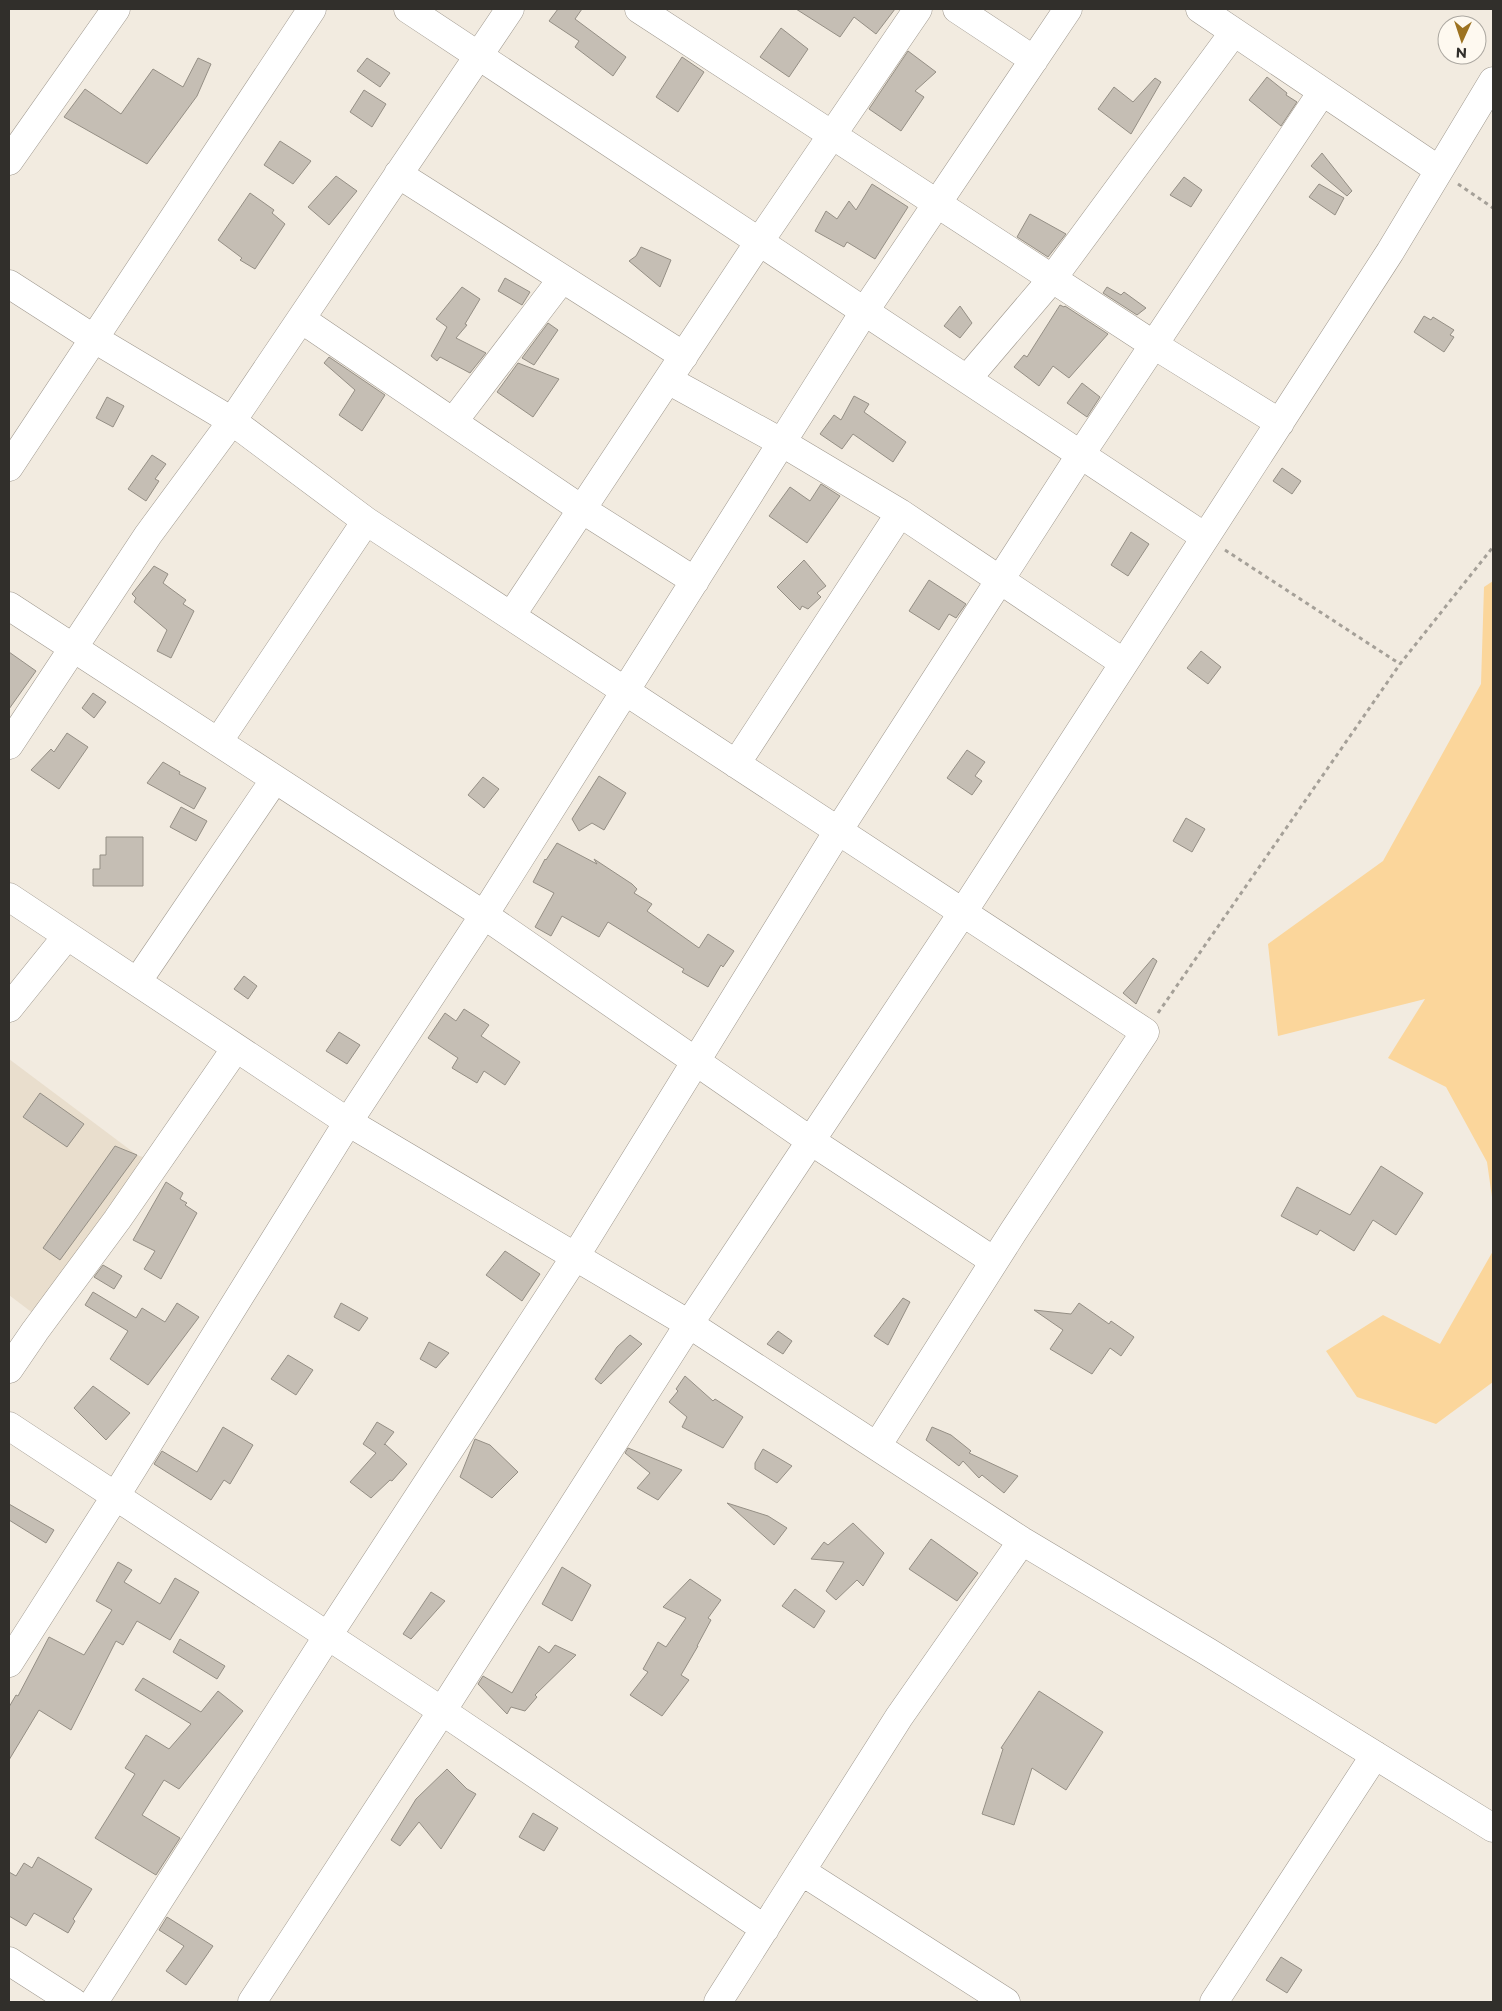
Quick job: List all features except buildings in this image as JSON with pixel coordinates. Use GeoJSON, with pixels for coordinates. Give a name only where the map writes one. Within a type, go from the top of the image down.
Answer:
{"type":"FeatureCollection","features":[{"type":"Feature","properties":{"kind":"street"},"geometry":{"type":"LineString","coordinates":[[13,146],[116,9]]}},
{"type":"Feature","properties":{"kind":"street"},"geometry":{"type":"LineString","coordinates":[[10,464],[312,9]]}},
{"type":"Feature","properties":{"kind":"street"},"geometry":{"type":"LineString","coordinates":[[408,9],[1206,537]]}},
{"type":"Feature","properties":{"kind":"street"},"geometry":{"type":"LineString","coordinates":[[9,745],[148,535],[232,421],[510,9]]}},
{"type":"Feature","properties":{"kind":"street"},"geometry":{"type":"LineString","coordinates":[[639,9],[1154,345],[1280,423]]}},
{"type":"Feature","properties":{"kind":"street"},"geometry":{"type":"LineString","coordinates":[[511,616],[759,242],[918,9]]}},
{"type":"Feature","properties":{"kind":"street"},"geometry":{"type":"LineString","coordinates":[[957,9],[1034,60]]}},
{"type":"Feature","properties":{"kind":"street"},"geometry":{"type":"LineString","coordinates":[[9,1663],[348,1122],[484,915],[864,312],[1068,9]]}},
{"type":"Feature","properties":{"kind":"street"},"geometry":{"type":"LineString","coordinates":[[1200,9],[1438,170]]}},
{"type":"Feature","properties":{"kind":"street"},"geometry":{"type":"LineString","coordinates":[[967,379],[1052,279],[1234,32]]}},
{"type":"Feature","properties":{"kind":"street"},"geometry":{"type":"LineString","coordinates":[[252,2002],[442,1711],[689,1324],[963,912],[1280,423],[1390,252],[1493,81]]}},
{"type":"Feature","properties":{"kind":"street"},"geometry":{"type":"LineString","coordinates":[[94,2002],[327,1637],[575,1257],[838,831],[1081,454],[1322,92]]}},
{"type":"Feature","properties":{"kind":"street"},"geometry":{"type":"LineString","coordinates":[[398,174],[684,356]]}},
{"type":"Feature","properties":{"kind":"street"},"geometry":{"type":"LineString","coordinates":[[453,422],[562,279]]}},
{"type":"Feature","properties":{"kind":"street"},"geometry":{"type":"LineString","coordinates":[[9,284],[93,338],[232,421],[366,521],[1146,1032],[994,1261],[877,1446]]}},
{"type":"Feature","properties":{"kind":"street"},"geometry":{"type":"LineString","coordinates":[[301,319],[583,510],[694,581]]}},
{"type":"Feature","properties":{"kind":"street"},"geometry":{"type":"LineString","coordinates":[[668,380],[781,442],[900,513],[1124,663]]}},
{"type":"Feature","properties":{"kind":"street"},"geometry":{"type":"LineString","coordinates":[[736,764],[900,513]]}},
{"type":"Feature","properties":{"kind":"street"},"geometry":{"type":"LineString","coordinates":[[218,742],[366,521]]}},
{"type":"Feature","properties":{"kind":"street"},"geometry":{"type":"LineString","coordinates":[[9,606],[484,915],[811,1141],[994,1261]]}},
{"type":"Feature","properties":{"kind":"street"},"geometry":{"type":"LineString","coordinates":[[137,982],[274,779]]}},
{"type":"Feature","properties":{"kind":"street"},"geometry":{"type":"LineString","coordinates":[[9,897],[348,1122],[689,1324],[1022,1541],[1208,1652],[1493,1828]]}},
{"type":"Feature","properties":{"kind":"street"},"geometry":{"type":"LineString","coordinates":[[9,1008],[67,936]]}},
{"type":"Feature","properties":{"kind":"street"},"geometry":{"type":"LineString","coordinates":[[9,1369],[117,1220],[236,1048]]}},
{"type":"Feature","properties":{"kind":"street"},"geometry":{"type":"LineString","coordinates":[[9,1426],[442,1711],[765,1929]]}},
{"type":"Feature","properties":{"kind":"street"},"geometry":{"type":"LineString","coordinates":[[718,2002],[899,1717],[1022,1541]]}},
{"type":"Feature","properties":{"kind":"street"},"geometry":{"type":"LineString","coordinates":[[1214,2002],[1375,1755]]}},
{"type":"Feature","properties":{"kind":"street"},"geometry":{"type":"LineString","coordinates":[[801,1871],[1006,2002]]}},
{"type":"Feature","properties":{"kind":"street"},"geometry":{"type":"LineString","coordinates":[[9,1961],[74,2002]]}},
{"type":"Feature","properties":{"kind":"path"},"geometry":{"type":"LineString","coordinates":[[1438,170],[1493,208]]}},
{"type":"Feature","properties":{"kind":"path"},"geometry":{"type":"LineString","coordinates":[[1206,537],[1400,664]]}},
{"type":"Feature","properties":{"kind":"path"},"geometry":{"type":"LineString","coordinates":[[1146,1032],[1400,664],[1493,547]]}},
{"type":"Feature","properties":{"kind":"shaded area"},"geometry":{"type":"Polygon","coordinates":[[[1493,581],[1493,1204],[1487,1162],[1446,1087],[1388,1058],[1425,999],[1278,1036],[1268,944],[1383,861],[1481,684],[1484,587],[1493,581]]]}},
{"type":"Feature","properties":{"kind":"shaded area"},"geometry":{"type":"Polygon","coordinates":[[[9,1059],[137,1155],[148,1159],[34,1314],[9,1295],[9,1059]]]}},
{"type":"Feature","properties":{"kind":"shaded area"},"geometry":{"type":"Polygon","coordinates":[[[1493,1251],[1493,1382],[1436,1424],[1357,1397],[1326,1351],[1383,1315],[1440,1344],[1493,1251]]]}}]}
